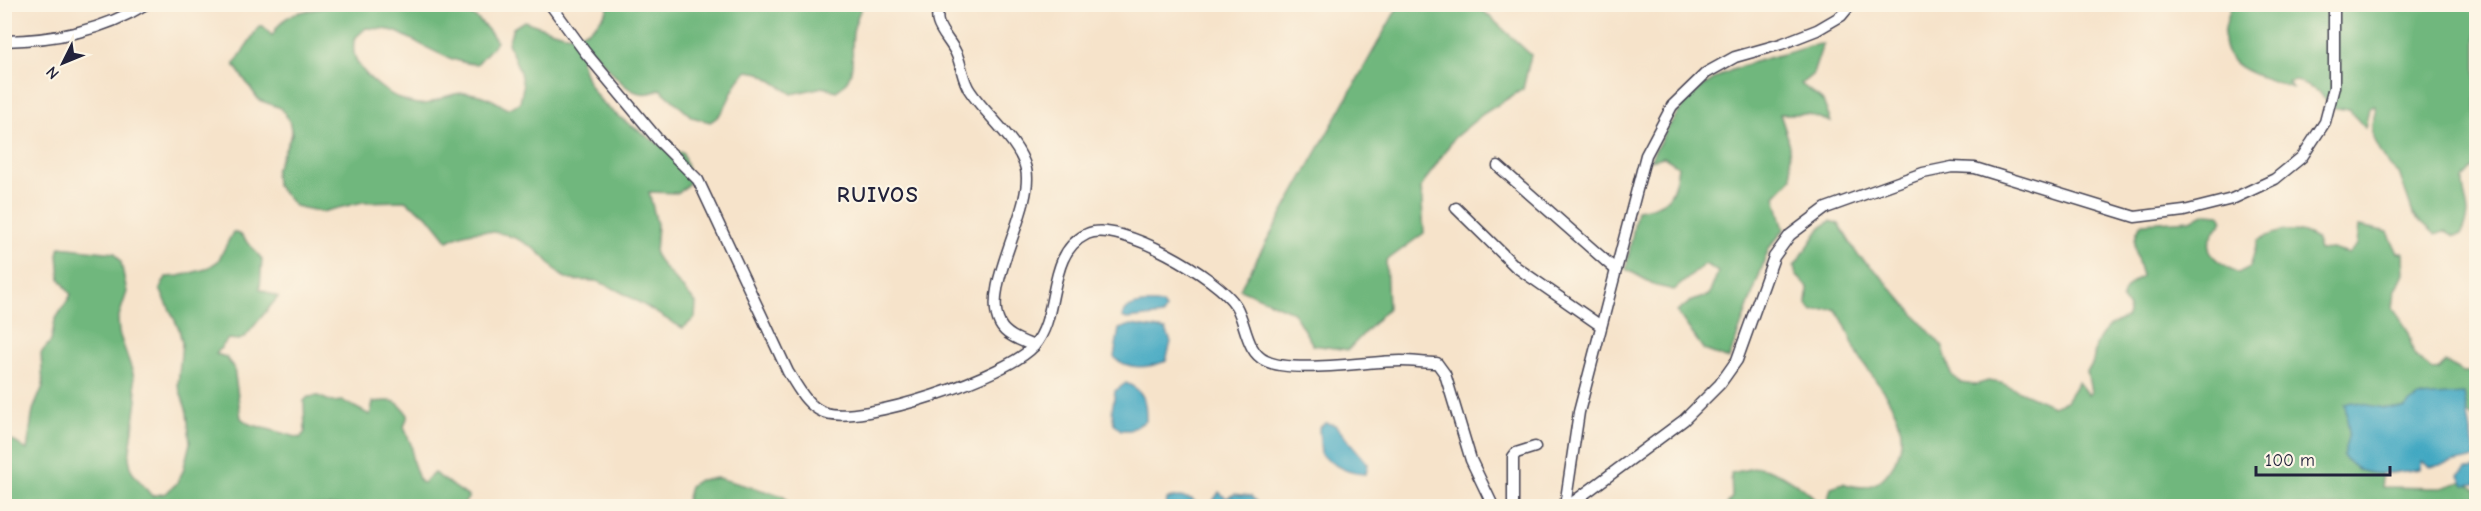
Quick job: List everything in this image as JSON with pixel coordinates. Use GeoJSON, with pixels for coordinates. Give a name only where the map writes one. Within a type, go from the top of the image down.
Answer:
{"type":"FeatureCollection","features":[{"type":"Feature","properties":{"kind":"street"},"geometry":{"type":"LineString","coordinates":[[4,41],[43,40],[107,26],[146,4]]}},
{"type":"Feature","properties":{"kind":"street"},"geometry":{"type":"LineString","coordinates":[[550,4],[585,52],[660,141],[698,180],[788,372],[806,401],[824,413],[860,415],[931,398],[1020,357],[1034,346],[1048,319],[1060,267],[1072,246],[1087,234],[1107,231],[1138,239],[1189,268],[1222,291],[1236,306],[1254,350],[1265,361],[1284,366],[1402,361],[1437,363],[1445,374],[1471,460],[1493,507]]}},
{"type":"Feature","properties":{"kind":"street"},"geometry":{"type":"LineString","coordinates":[[942,4],[938,20],[942,36],[956,52],[965,82],[1018,151],[1026,169],[1025,190],[997,291],[996,311],[1000,325],[1012,336],[1034,346]]}},
{"type":"Feature","properties":{"kind":"street"},"geometry":{"type":"LineString","coordinates":[[1566,507],[1579,412],[1646,155],[1672,106],[1706,73],[1735,57],[1781,44],[1817,30],[1840,16],[1851,4]]}},
{"type":"Feature","properties":{"kind":"street"},"geometry":{"type":"LineString","coordinates":[[1566,507],[1684,420],[1720,384],[1737,360],[1774,257],[1790,235],[1826,208],[1923,173],[1952,166],[1975,168],[2135,217],[2184,211],[2232,198],[2275,179],[2302,157],[2325,122],[2334,87],[2334,4]]}},
{"type":"Feature","properties":{"kind":"street"},"geometry":{"type":"LineString","coordinates":[[1498,166],[1616,270]]}},
{"type":"Feature","properties":{"kind":"street"},"geometry":{"type":"LineString","coordinates":[[1456,208],[1516,267],[1601,326]]}},
{"type":"Feature","properties":{"kind":"street"},"geometry":{"type":"LineString","coordinates":[[1513,507],[1513,457],[1516,453],[1535,447]]}},
{"type":"Feature","properties":{"kind":"green space"},"geometry":{"type":"Polygon","coordinates":[[[338,4],[456,5],[468,12],[484,25],[497,42],[477,64],[447,57],[395,31],[366,28],[354,39],[357,62],[372,80],[404,101],[425,104],[458,93],[466,93],[487,98],[507,109],[520,103],[523,87],[520,72],[508,43],[513,28],[524,21],[573,35],[591,29],[605,13],[608,5],[862,5],[852,41],[851,72],[843,86],[836,91],[823,87],[792,94],[760,73],[748,71],[737,83],[722,111],[710,122],[692,117],[660,89],[649,93],[639,93],[630,89],[589,49],[581,60],[584,73],[594,93],[609,109],[654,141],[671,150],[683,153],[691,181],[679,193],[649,192],[657,224],[655,254],[696,303],[695,318],[683,328],[610,287],[595,281],[575,281],[564,277],[534,249],[511,236],[486,231],[473,232],[448,241],[428,216],[405,201],[363,202],[322,212],[295,206],[276,185],[275,171],[292,134],[289,120],[281,108],[259,100],[234,65],[259,26],[263,26],[272,36],[278,26],[292,15],[338,4]]]}},
{"type":"Feature","properties":{"kind":"green space"},"geometry":{"type":"Polygon","coordinates":[[[1399,5],[1477,5],[1531,55],[1523,89],[1483,114],[1454,138],[1421,187],[1424,233],[1386,261],[1388,308],[1348,350],[1313,345],[1293,312],[1240,289],[1399,5]]]}},
{"type":"Feature","properties":{"kind":"green space"},"geometry":{"type":"Polygon","coordinates":[[[2231,5],[2476,5],[2476,165],[2463,179],[2468,218],[2461,235],[2454,236],[2446,231],[2436,235],[2413,214],[2399,173],[2385,159],[2374,137],[2372,124],[2375,106],[2369,108],[2365,128],[2349,110],[2331,107],[2320,92],[2294,80],[2288,82],[2292,88],[2238,66],[2226,49],[2224,37],[2231,5]]]}},
{"type":"Feature","properties":{"kind":"green space"},"geometry":{"type":"Polygon","coordinates":[[[1823,44],[1813,74],[1801,84],[1823,101],[1831,122],[1808,114],[1780,114],[1788,138],[1792,178],[1775,196],[1784,230],[1769,248],[1729,359],[1704,350],[1677,312],[1690,302],[1709,295],[1718,272],[1705,264],[1674,290],[1657,286],[1626,269],[1637,210],[1656,205],[1668,198],[1676,177],[1678,166],[1664,157],[1650,160],[1686,102],[1714,79],[1753,62],[1823,44]]]}},
{"type":"Feature","properties":{"kind":"green space"},"geometry":{"type":"Polygon","coordinates":[[[2207,213],[2220,214],[2223,220],[2211,239],[2210,251],[2219,261],[2238,273],[2250,267],[2258,240],[2280,232],[2301,232],[2316,239],[2319,250],[2332,249],[2348,254],[2357,245],[2359,226],[2388,232],[2398,253],[2403,253],[2404,273],[2395,292],[2393,308],[2407,329],[2414,355],[2432,370],[2439,369],[2446,362],[2463,372],[2476,372],[2476,416],[2473,418],[2468,413],[2433,422],[2381,473],[2382,487],[2441,488],[2467,482],[2476,490],[2476,506],[1826,506],[1831,487],[1843,483],[1871,486],[1885,476],[1896,460],[1901,444],[1901,429],[1889,400],[1860,358],[1835,309],[1812,311],[1807,305],[1808,287],[1796,275],[1794,267],[1821,227],[1831,221],[1839,224],[1857,254],[1878,273],[1943,347],[1951,374],[1961,383],[1975,385],[1988,381],[2001,383],[2053,406],[2066,401],[2078,382],[2088,395],[2091,392],[2087,371],[2092,364],[2098,341],[2107,329],[2127,317],[2129,308],[2122,299],[2124,291],[2142,276],[2135,242],[2142,223],[2190,220],[2207,213]]]}},
{"type":"Feature","properties":{"kind":"green space"},"geometry":{"type":"Polygon","coordinates":[[[233,232],[241,235],[262,259],[260,289],[278,297],[245,337],[239,340],[228,339],[216,354],[226,357],[234,368],[241,418],[249,424],[300,438],[305,432],[304,401],[308,397],[318,396],[332,402],[343,401],[370,415],[373,402],[394,401],[408,415],[404,427],[412,447],[412,459],[420,482],[423,483],[434,473],[469,497],[462,506],[5,506],[5,439],[12,440],[27,450],[33,410],[43,386],[41,353],[51,341],[55,320],[71,295],[60,279],[58,254],[60,247],[115,253],[121,262],[127,292],[118,319],[119,333],[133,373],[137,400],[129,458],[132,472],[152,496],[166,493],[176,484],[183,471],[190,443],[187,412],[178,385],[182,343],[179,329],[160,289],[166,277],[206,269],[218,261],[233,232]]]}},
{"type":"Feature","properties":{"kind":"green space"},"geometry":{"type":"Polygon","coordinates":[[[1758,467],[1774,471],[1797,484],[1817,501],[1814,506],[1726,506],[1732,497],[1731,473],[1758,467]]]}},
{"type":"Feature","properties":{"kind":"green space"},"geometry":{"type":"Polygon","coordinates":[[[718,478],[783,496],[791,506],[685,506],[690,486],[699,480],[718,478]]]}},
{"type":"Feature","properties":{"kind":"water"},"geometry":{"type":"Polygon","coordinates":[[[1162,304],[1166,309],[1163,315],[1127,319],[1122,317],[1128,308],[1133,306],[1162,304]]]}},
{"type":"Feature","properties":{"kind":"water"},"geometry":{"type":"Polygon","coordinates":[[[1131,325],[1166,330],[1171,342],[1166,361],[1139,367],[1126,365],[1114,357],[1119,329],[1131,325]]]}},
{"type":"Feature","properties":{"kind":"water"},"geometry":{"type":"Polygon","coordinates":[[[1126,383],[1141,393],[1146,408],[1146,421],[1130,430],[1121,430],[1114,424],[1112,411],[1115,391],[1126,383]]]}},
{"type":"Feature","properties":{"kind":"water"},"geometry":{"type":"Polygon","coordinates":[[[2464,394],[2476,458],[2431,467],[2422,462],[2420,469],[2378,474],[2359,470],[2343,456],[2349,433],[2345,404],[2352,402],[2384,408],[2404,408],[2419,397],[2464,394]]]}},
{"type":"Feature","properties":{"kind":"water"},"geometry":{"type":"Polygon","coordinates":[[[1326,423],[1335,425],[1368,464],[1366,474],[1342,469],[1321,455],[1319,428],[1326,423]]]}},
{"type":"Feature","properties":{"kind":"water"},"geometry":{"type":"Polygon","coordinates":[[[2476,468],[2476,484],[2464,485],[2459,475],[2466,469],[2476,468]]]}},
{"type":"Feature","properties":{"kind":"water"},"geometry":{"type":"Polygon","coordinates":[[[1219,492],[1226,498],[1235,494],[1251,496],[1260,506],[1213,506],[1213,501],[1219,492]]]}},
{"type":"Feature","properties":{"kind":"water"},"geometry":{"type":"Polygon","coordinates":[[[1179,497],[1192,499],[1199,506],[1166,506],[1167,499],[1179,497]]]}},
{"type":"Feature","properties":{"kind":"water"},"geometry":{"type":"Polygon","coordinates":[[[1797,497],[1808,506],[1782,506],[1797,497]]]}},
{"type":"Feature","properties":{"kind":"district","name":"RUIVOS"},"geometry":{"type":"Point","coordinates":[878,194]}}]}
